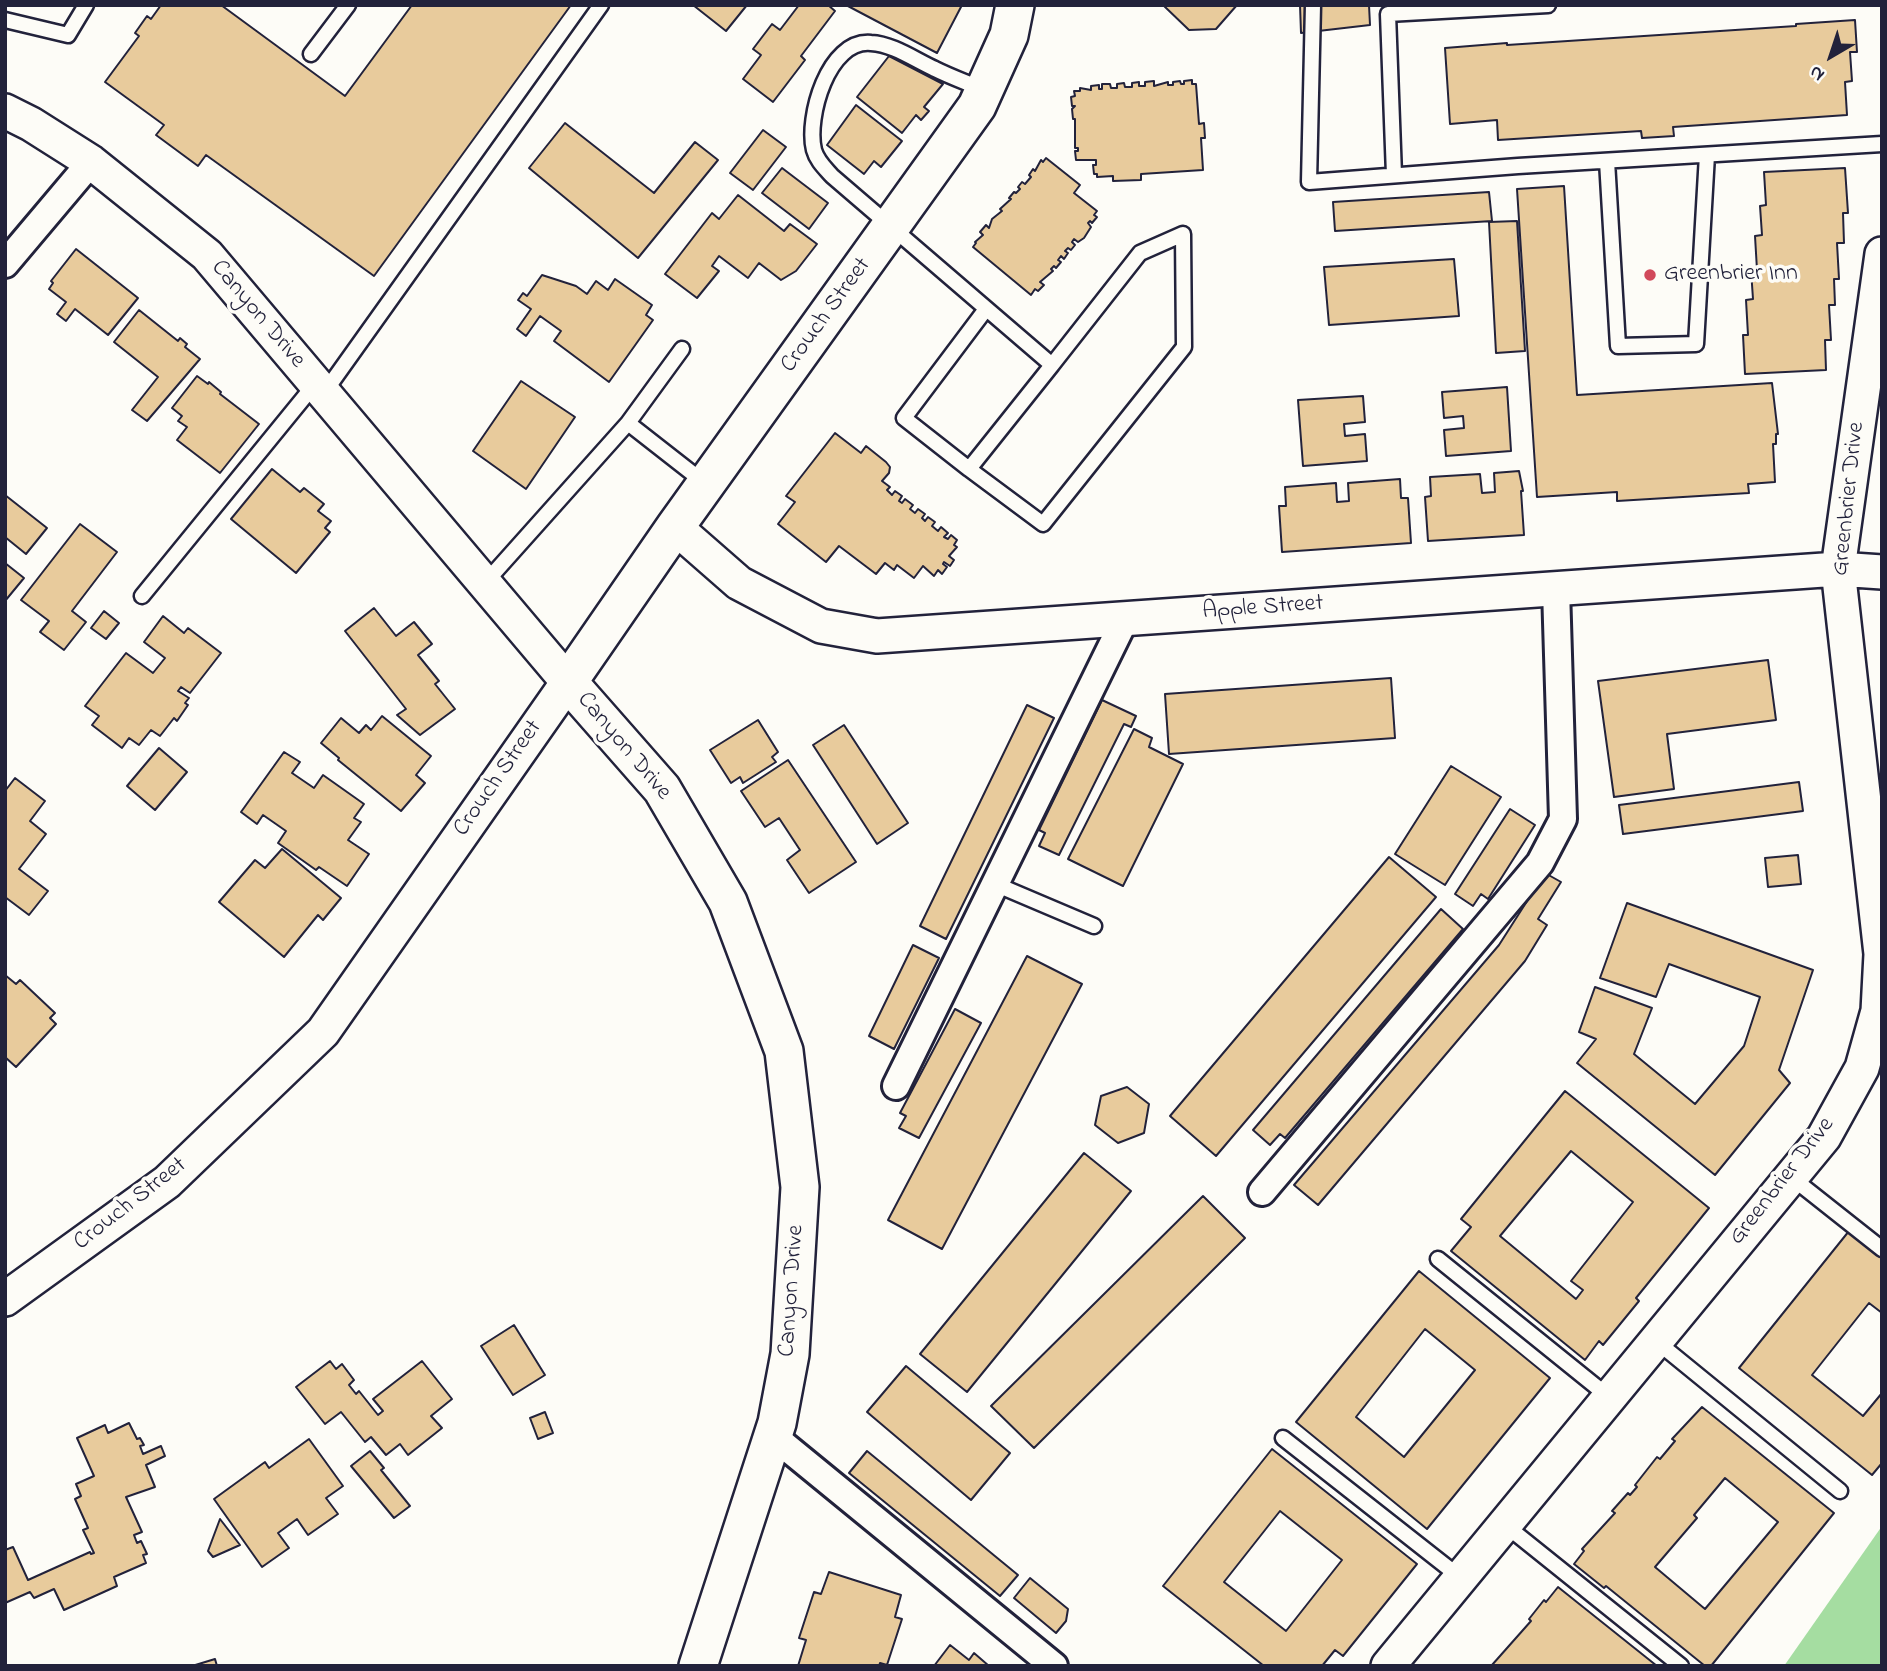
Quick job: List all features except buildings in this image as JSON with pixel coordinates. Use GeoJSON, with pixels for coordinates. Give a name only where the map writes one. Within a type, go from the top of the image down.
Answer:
{"type":"FeatureCollection","features":[{"type":"Feature","properties":{"kind":"main road","name":"Crouch Street"},"geometry":{"type":"LineString","coordinates":[[568,682],[706,484],[977,106],[1009,35],[1015,5]]}},
{"type":"Feature","properties":{"kind":"main road","name":"Canyon Drive"},"geometry":{"type":"LineString","coordinates":[[568,682],[662,789],[728,902],[785,1051],[800,1187],[790,1354],[773,1436],[698,1666]]}},
{"type":"Feature","properties":{"kind":"street","name":"Canyon Drive"},"geometry":{"type":"LineString","coordinates":[[5,111],[32,124],[91,162],[206,255],[568,682]]}},
{"type":"Feature","properties":{"kind":"street"},"geometry":{"type":"LineString","coordinates":[[5,264],[91,162]]}},
{"type":"Feature","properties":{"kind":"street","name":"Greenbrier Drive"},"geometry":{"type":"LineString","coordinates":[[1388,1666],[1824,1137],[1862,1068],[1878,1011],[1881,954],[1838,569],[1867,396],[1882,254]]}},
{"type":"Feature","properties":{"kind":"street","name":"Apple Street"},"geometry":{"type":"LineString","coordinates":[[676,527],[739,583],[821,626],[877,636],[1838,569],[1882,572]]}},
{"type":"Feature","properties":{"kind":"street"},"geometry":{"type":"LineString","coordinates":[[1262,1192],[1540,863],[1563,818],[1556,589]]}},
{"type":"Feature","properties":{"kind":"street"},"geometry":{"type":"LineString","coordinates":[[896,1086],[1125,619]]}},
{"type":"Feature","properties":{"kind":"street","name":"Crouch Street"},"geometry":{"type":"LineString","coordinates":[[5,1299],[167,1182],[323,1032],[568,682]]}},
{"type":"Feature","properties":{"kind":"street"},"geometry":{"type":"LineString","coordinates":[[773,1436],[1054,1666]]}},
{"type":"Feature","properties":{"kind":"lane"},"geometry":{"type":"LineString","coordinates":[[5,20],[68,35],[86,5]]}},
{"type":"Feature","properties":{"kind":"lane"},"geometry":{"type":"LineString","coordinates":[[311,54],[348,5]]}},
{"type":"Feature","properties":{"kind":"lane"},"geometry":{"type":"LineString","coordinates":[[142,596],[319,389],[601,5]]}},
{"type":"Feature","properties":{"kind":"lane"},"geometry":{"type":"LineString","coordinates":[[1313,5],[1309,181],[1882,145]]}},
{"type":"Feature","properties":{"kind":"lane"},"geometry":{"type":"LineString","coordinates":[[1394,175],[1388,10],[1548,5]]}},
{"type":"Feature","properties":{"kind":"lane"},"geometry":{"type":"LineString","coordinates":[[984,90],[901,52],[869,42],[851,48],[832,67],[816,100],[813,135],[816,156],[832,176],[1052,365]]}},
{"type":"Feature","properties":{"kind":"lane"},"geometry":{"type":"LineString","coordinates":[[1607,161],[1618,346],[1696,344],[1707,155]]}},
{"type":"Feature","properties":{"kind":"lane"},"geometry":{"type":"LineString","coordinates":[[969,469],[1140,253],[1183,234],[1184,347],[1043,524],[969,469],[904,418],[986,309]]}},
{"type":"Feature","properties":{"kind":"lane"},"geometry":{"type":"LineString","coordinates":[[485,583],[628,423],[682,349]]}},
{"type":"Feature","properties":{"kind":"lane"},"geometry":{"type":"LineString","coordinates":[[628,423],[706,484]]}},
{"type":"Feature","properties":{"kind":"lane"},"geometry":{"type":"LineString","coordinates":[[995,884],[1094,926]]}},
{"type":"Feature","properties":{"kind":"lane"},"geometry":{"type":"LineString","coordinates":[[1791,1177],[1882,1249]]}},
{"type":"Feature","properties":{"kind":"lane"},"geometry":{"type":"LineString","coordinates":[[1438,1259],[1609,1397]]}},
{"type":"Feature","properties":{"kind":"lane"},"geometry":{"type":"LineString","coordinates":[[1656,1341],[1840,1491]]}},
{"type":"Feature","properties":{"kind":"lane"},"geometry":{"type":"LineString","coordinates":[[1283,1437],[1461,1578]]}},
{"type":"Feature","properties":{"kind":"lane"},"geometry":{"type":"LineString","coordinates":[[1504,1524],[1681,1666]]}},
{"type":"Feature","properties":{"kind":"green space"},"geometry":{"type":"Polygon","coordinates":[[[1882,1526],[1882,1666],[1784,1666],[1882,1526]]]}},
{"type":"Feature","properties":{"kind":"place","name":"Greenbrier Inn"},"geometry":{"type":"Point","coordinates":[1650,275]}}]}
